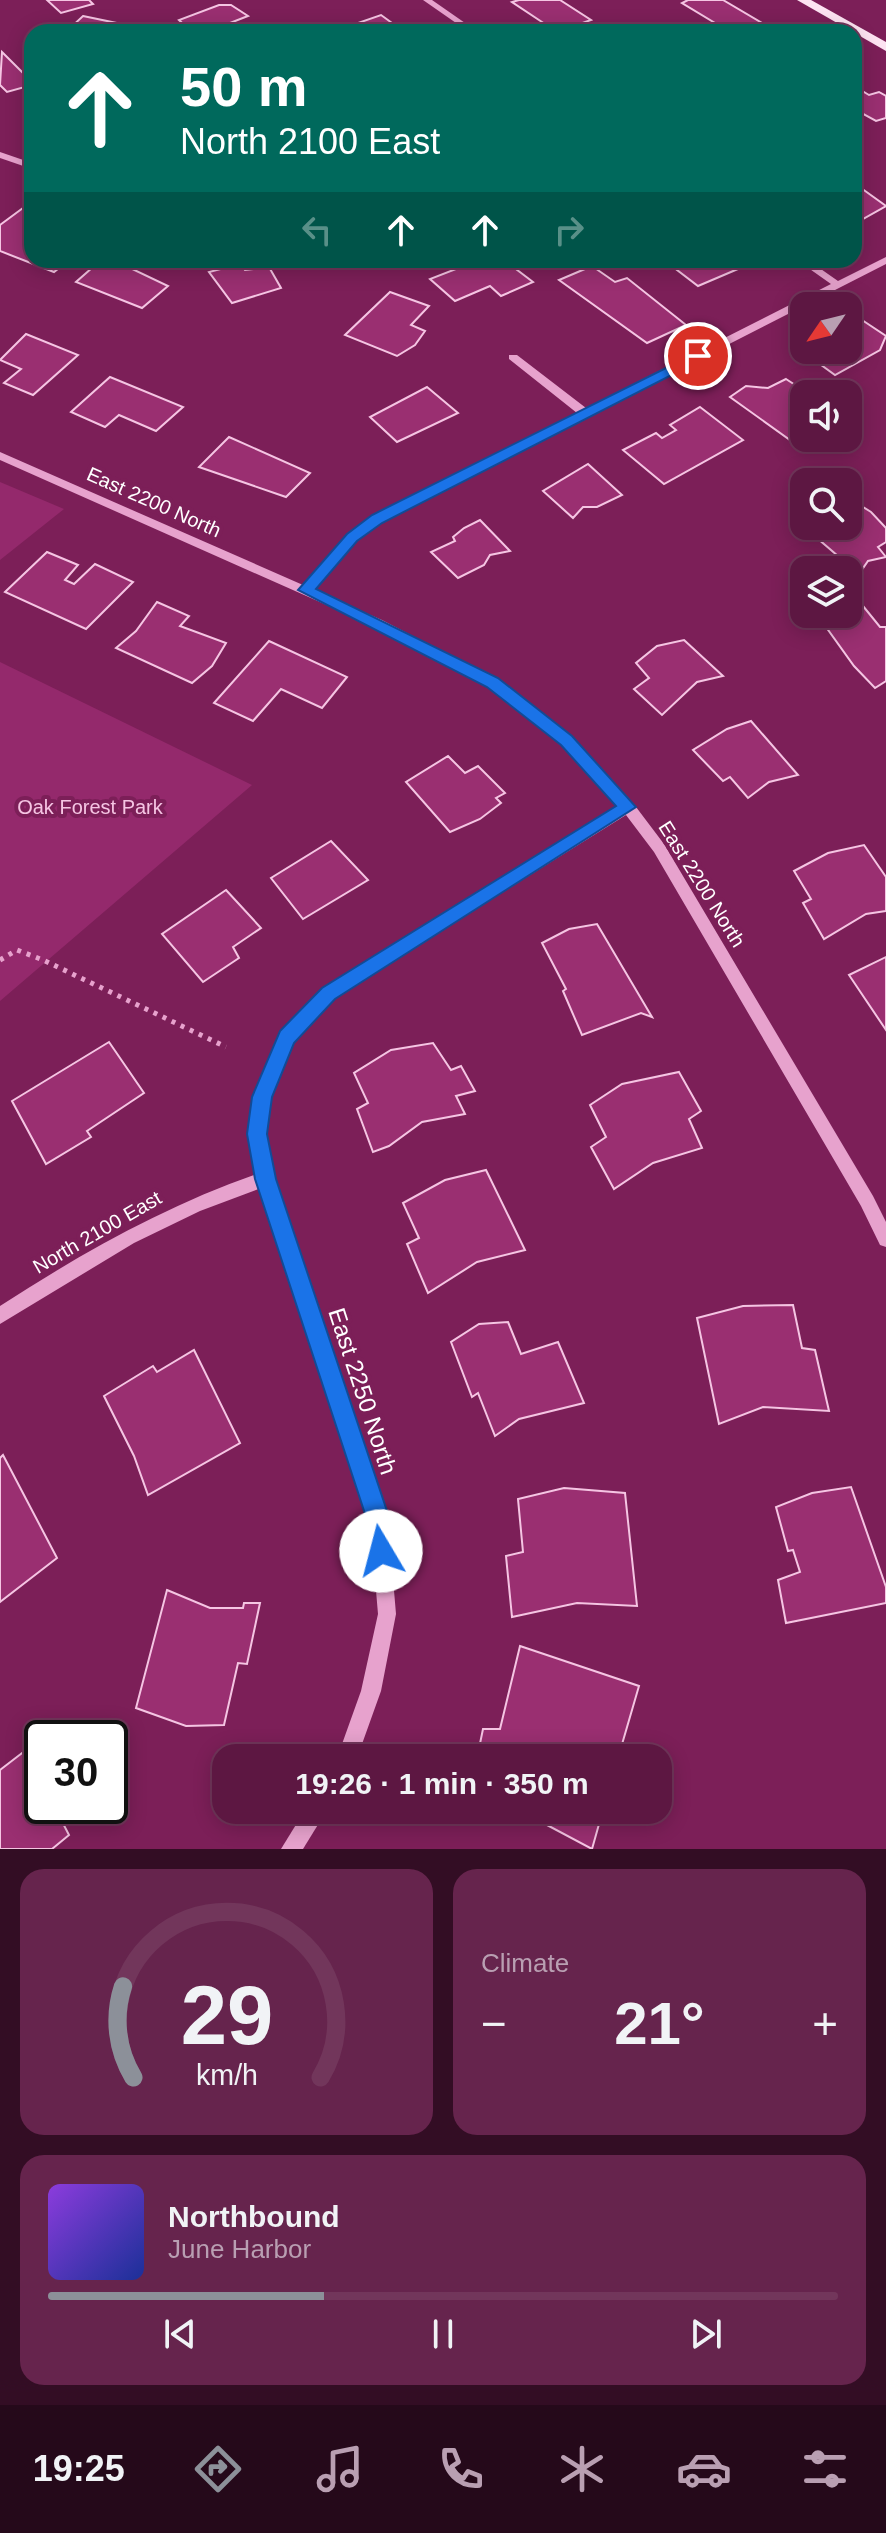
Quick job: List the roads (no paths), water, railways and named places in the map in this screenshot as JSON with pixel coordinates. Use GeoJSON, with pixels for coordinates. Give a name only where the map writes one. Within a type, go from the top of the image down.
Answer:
{"type":"FeatureCollection","features":[{"type":"Feature","properties":{"kind":"main road"},"geometry":{"type":"LineString","coordinates":[[803,0],[845,24]]}},
{"type":"Feature","properties":{"kind":"main road"},"geometry":{"type":"LineString","coordinates":[[862,33],[886,47]]}},
{"type":"Feature","properties":{"kind":"street"},"geometry":{"type":"LineString","coordinates":[[427,0],[462,24]]}},
{"type":"Feature","properties":{"kind":"street"},"geometry":{"type":"LineString","coordinates":[[0,155],[24,163]]}},
{"type":"Feature","properties":{"kind":"street"},"geometry":{"type":"LineString","coordinates":[[306,590],[352,538],[377,519],[886,260]]}},
{"type":"Feature","properties":{"kind":"street"},"geometry":{"type":"LineString","coordinates":[[814,268],[838,285]]}},
{"type":"Feature","properties":{"kind":"street"},"geometry":{"type":"LineString","coordinates":[[513,357],[586,414]]}},
{"type":"Feature","properties":{"kind":"street","name":"East 2200 North"},"geometry":{"type":"LineString","coordinates":[[0,456],[378,623],[493,683],[566,740],[628,807],[695,905],[886,1239]]}},
{"type":"Feature","properties":{"kind":"street"},"geometry":{"type":"LineString","coordinates":[[266,1179],[257,1134],[262,1097],[287,1037],[328,993],[628,807]]}},
{"type":"Feature","properties":{"kind":"street","name":"East 2250 North"},"geometry":{"type":"LineString","coordinates":[[266,1179],[379,1520],[387,1614],[371,1691],[352,1744]]}},
{"type":"Feature","properties":{"kind":"street","name":"North 2100 East"},"geometry":{"type":"LineString","coordinates":[[0,1316],[82,1263],[159,1219],[266,1179]]}},
{"type":"Feature","properties":{"kind":"street"},"geometry":{"type":"LineString","coordinates":[[291,1849],[308,1824]]}},
{"type":"Feature","properties":{"kind":"park label","name":"Oak Forest Park"},"geometry":{"type":"Point","coordinates":[90,807]}}]}
